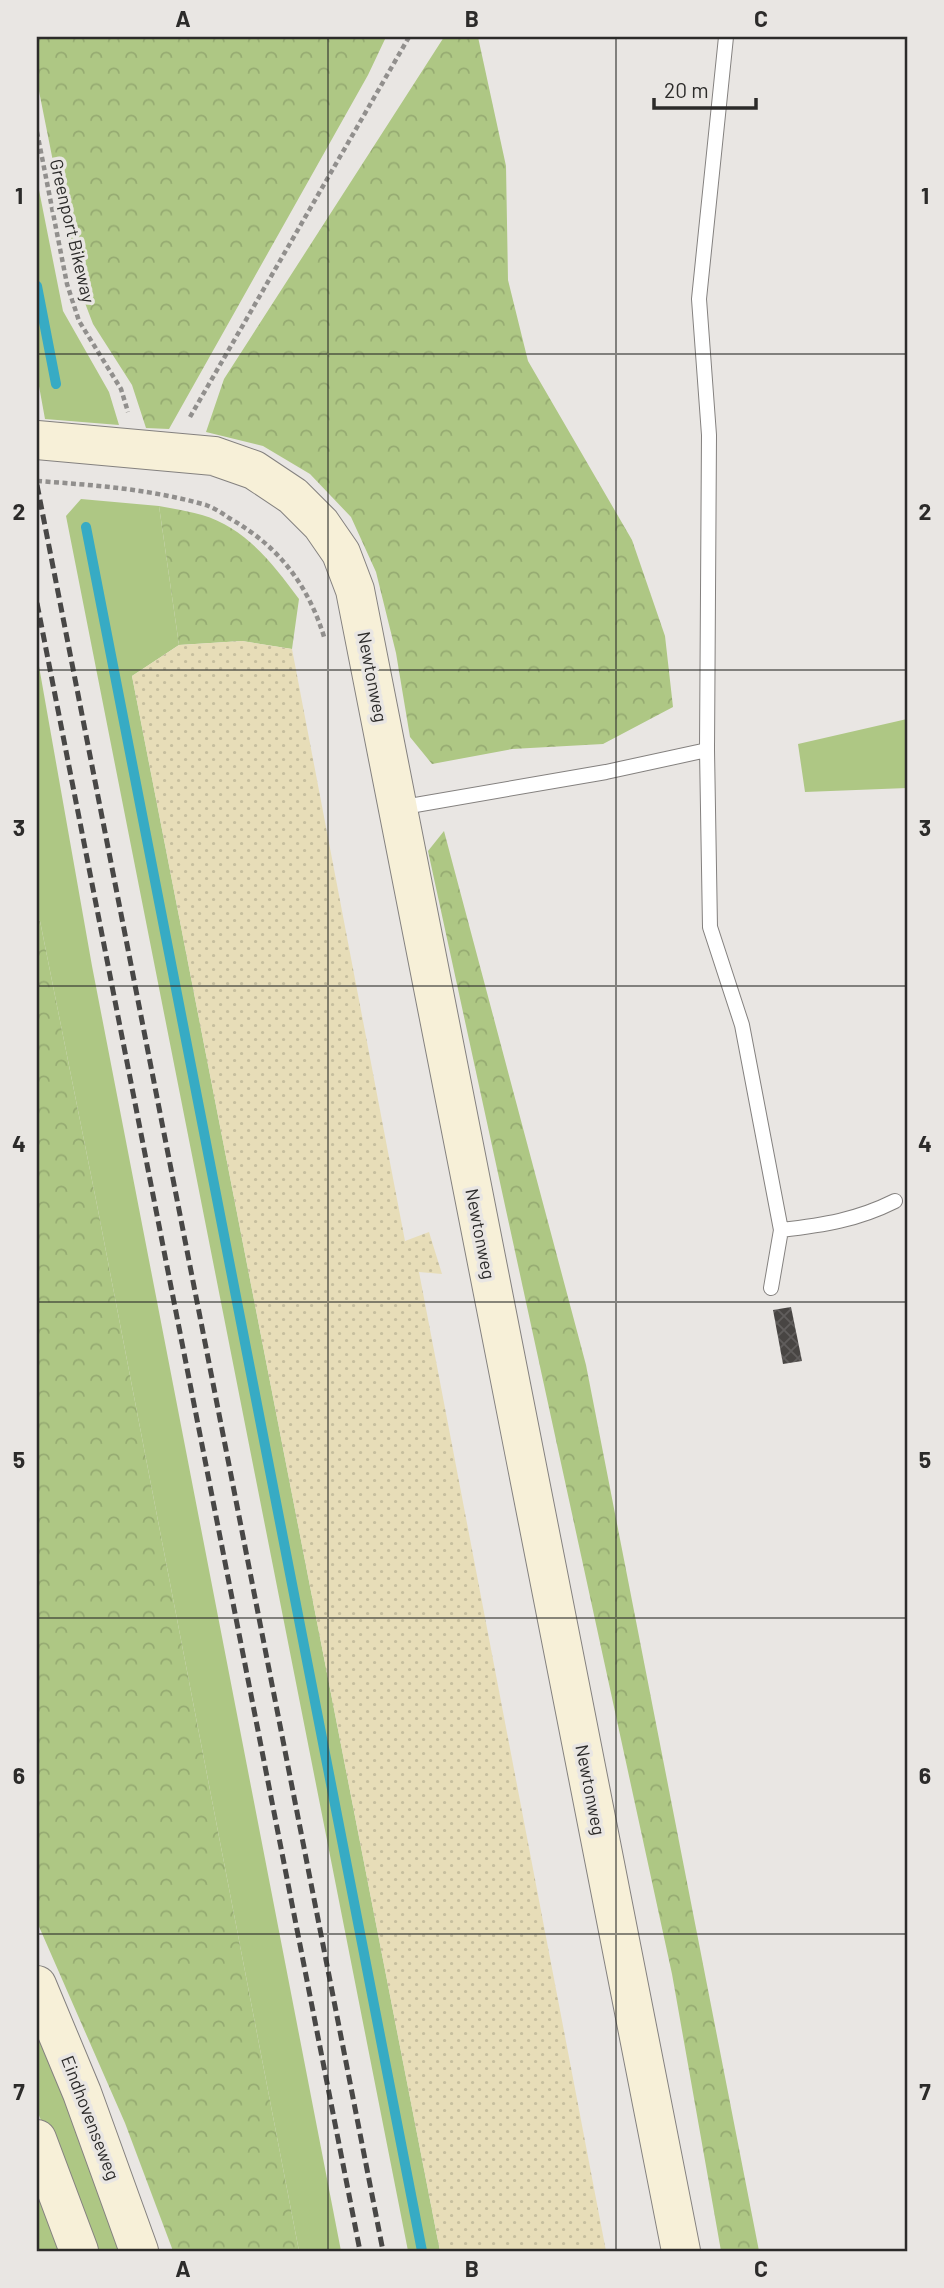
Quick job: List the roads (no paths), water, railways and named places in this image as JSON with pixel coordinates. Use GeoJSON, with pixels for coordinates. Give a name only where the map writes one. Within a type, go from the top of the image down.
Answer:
{"type":"FeatureCollection","features":[{"type":"Feature","properties":{"kind":"street","name":"Newtonweg"},"geometry":{"type":"LineString","coordinates":[[37,440],[215,456],[254,470],[293,496],[321,524],[341,553],[355,590],[681,2251]]}},
{"type":"Feature","properties":{"kind":"street","name":"Eindhovenseweg"},"geometry":{"type":"LineString","coordinates":[[37,1985],[82,2093],[139,2251]]}},
{"type":"Feature","properties":{"kind":"street"},"geometry":{"type":"LineString","coordinates":[[37,2139],[79,2251]]}},
{"type":"Feature","properties":{"kind":"lane"},"geometry":{"type":"LineString","coordinates":[[726,37],[699,299],[709,435],[709,927],[742,1025],[782,1230],[771,1288]]}},
{"type":"Feature","properties":{"kind":"lane"},"geometry":{"type":"LineString","coordinates":[[397,808],[606,772],[707,750]]}},
{"type":"Feature","properties":{"kind":"lane"},"geometry":{"type":"LineString","coordinates":[[782,1230],[832,1224],[868,1215],[895,1201]]}},
{"type":"Feature","properties":{"kind":"waterway"},"geometry":{"type":"LineString","coordinates":[[37,286],[56,384]]}},
{"type":"Feature","properties":{"kind":"waterway"},"geometry":{"type":"LineString","coordinates":[[86,527],[422,2251]]}},
{"type":"Feature","properties":{"kind":"railway"},"geometry":{"type":"LineString","coordinates":[[37,485],[383,2251]]}},
{"type":"Feature","properties":{"kind":"railway"},"geometry":{"type":"LineString","coordinates":[[37,603],[360,2251]]}}]}
